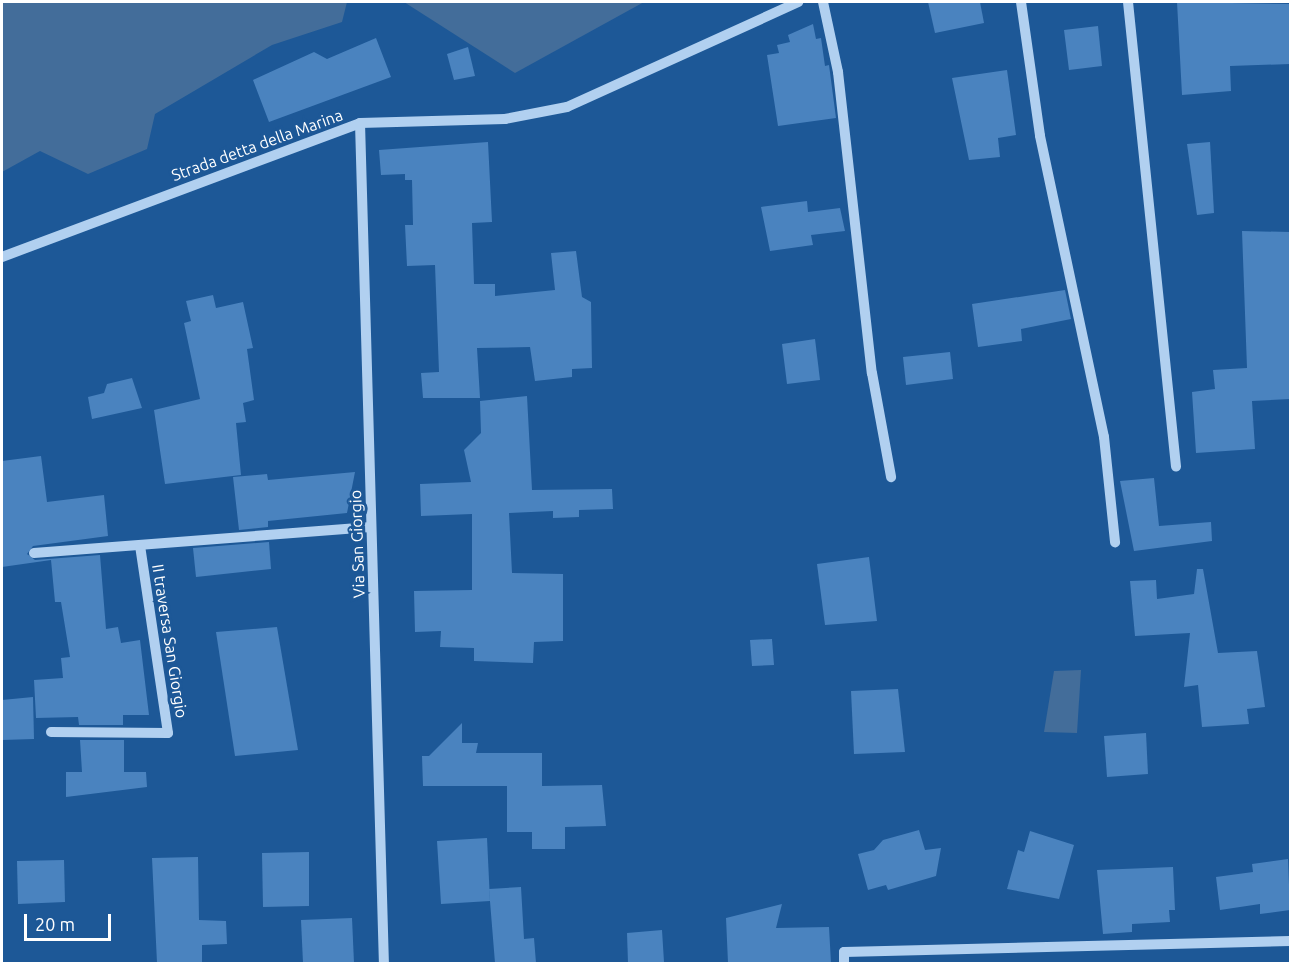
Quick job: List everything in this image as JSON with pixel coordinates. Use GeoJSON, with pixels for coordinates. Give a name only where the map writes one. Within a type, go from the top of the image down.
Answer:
{"type":"FeatureCollection","features":[{"type":"Feature","properties":{"kind":"street","name":"Strada detta della Marina"},"geometry":{"type":"LineString","coordinates":[[2,257],[360,123],[505,118],[567,107],[798,2]]}},
{"type":"Feature","properties":{"kind":"street"},"geometry":{"type":"LineString","coordinates":[[823,2],[838,72],[872,373],[891,477]]}},
{"type":"Feature","properties":{"kind":"street"},"geometry":{"type":"LineString","coordinates":[[1021,2],[1040,136],[1104,437],[1115,542]]}},
{"type":"Feature","properties":{"kind":"street"},"geometry":{"type":"LineString","coordinates":[[1128,2],[1176,467]]}},
{"type":"Feature","properties":{"kind":"street","name":"Via San Giorgio"},"geometry":{"type":"LineString","coordinates":[[360,123],[384,963]]}},
{"type":"Feature","properties":{"kind":"street","name":"II traversa San Giorgio"},"geometry":{"type":"LineString","coordinates":[[34,554],[371,526]]}},
{"type":"Feature","properties":{"kind":"street","name":"II traversa San Giorgio"},"geometry":{"type":"LineString","coordinates":[[51,732],[168,733],[140,545]]}},
{"type":"Feature","properties":{"kind":"street"},"geometry":{"type":"LineString","coordinates":[[844,963],[844,952],[1290,941]]}},
{"type":"Feature","properties":{"kind":"water"},"geometry":{"type":"Polygon","coordinates":[[[2,2],[347,2],[342,22],[272,45],[155,114],[147,149],[88,174],[40,151],[2,172],[2,2]]]}},
{"type":"Feature","properties":{"kind":"water"},"geometry":{"type":"Polygon","coordinates":[[[404,2],[644,2],[515,73],[404,2]]]}},
{"type":"Feature","properties":{"kind":"water"},"geometry":{"type":"Polygon","coordinates":[[[1081,670],[1077,733],[1044,732],[1054,671],[1081,670]]]}},
{"type":"Feature","properties":{"kind":"building"},"geometry":{"type":"Polygon","coordinates":[[[928,2],[980,2],[984,23],[935,33],[928,2]]]}},
{"type":"Feature","properties":{"kind":"building"},"geometry":{"type":"Polygon","coordinates":[[[1177,2],[1290,4],[1290,64],[1230,66],[1231,91],[1182,95],[1177,2]]]}},
{"type":"Feature","properties":{"kind":"building"},"geometry":{"type":"Polygon","coordinates":[[[813,24],[816,39],[821,38],[825,66],[829,65],[836,118],[778,126],[767,55],[779,53],[777,45],[790,42],[788,35],[813,24]]]}},
{"type":"Feature","properties":{"kind":"building"},"geometry":{"type":"Polygon","coordinates":[[[1098,26],[1102,66],[1069,70],[1064,30],[1098,26]]]}},
{"type":"Feature","properties":{"kind":"building"},"geometry":{"type":"Polygon","coordinates":[[[376,38],[391,77],[269,122],[253,80],[314,52],[327,59],[376,38]]]}},
{"type":"Feature","properties":{"kind":"building"},"geometry":{"type":"Polygon","coordinates":[[[468,47],[475,76],[454,80],[447,54],[468,47]]]}},
{"type":"Feature","properties":{"kind":"building"},"geometry":{"type":"Polygon","coordinates":[[[1007,70],[1016,135],[998,138],[1000,157],[969,160],[952,78],[1007,70]]]}},
{"type":"Feature","properties":{"kind":"building"},"geometry":{"type":"Polygon","coordinates":[[[488,142],[492,222],[472,223],[474,284],[495,284],[495,296],[555,290],[551,253],[576,251],[582,297],[591,302],[592,368],[572,369],[572,377],[535,381],[530,347],[477,348],[480,398],[423,398],[421,373],[439,372],[435,265],[407,266],[405,225],[413,225],[412,180],[405,180],[405,174],[381,175],[379,150],[488,142]]]}},
{"type":"Feature","properties":{"kind":"building"},"geometry":{"type":"Polygon","coordinates":[[[1210,142],[1214,213],[1197,215],[1187,144],[1210,142]]]}},
{"type":"Feature","properties":{"kind":"building"},"geometry":{"type":"Polygon","coordinates":[[[807,201],[808,212],[840,208],[845,231],[811,235],[813,245],[770,251],[761,207],[807,201]]]}},
{"type":"Feature","properties":{"kind":"building"},"geometry":{"type":"Polygon","coordinates":[[[1242,231],[1290,232],[1290,399],[1252,401],[1255,449],[1196,453],[1192,392],[1215,389],[1213,370],[1247,368],[1242,231]]]}},
{"type":"Feature","properties":{"kind":"building"},"geometry":{"type":"Polygon","coordinates":[[[1065,290],[1071,319],[1021,329],[1022,341],[978,347],[972,304],[1065,290]]]}},
{"type":"Feature","properties":{"kind":"building"},"geometry":{"type":"Polygon","coordinates":[[[213,295],[216,308],[243,302],[253,348],[247,349],[254,400],[243,403],[246,422],[236,423],[241,475],[165,484],[154,410],[200,399],[184,323],[191,321],[186,301],[213,295]]]}},
{"type":"Feature","properties":{"kind":"building"},"geometry":{"type":"Polygon","coordinates":[[[815,339],[820,380],[787,384],[782,344],[815,339]]]}},
{"type":"Feature","properties":{"kind":"building"},"geometry":{"type":"Polygon","coordinates":[[[950,352],[953,379],[906,385],[903,357],[950,352]]]}},
{"type":"Feature","properties":{"kind":"building"},"geometry":{"type":"Polygon","coordinates":[[[132,378],[142,408],[92,419],[88,397],[104,393],[107,384],[132,378]]]}},
{"type":"Feature","properties":{"kind":"building"},"geometry":{"type":"Polygon","coordinates":[[[527,396],[532,490],[612,489],[613,509],[579,510],[579,517],[553,518],[553,511],[509,513],[512,573],[563,574],[563,641],[534,642],[533,663],[474,661],[474,648],[440,647],[441,631],[415,632],[414,591],[472,590],[472,514],[421,516],[420,484],[471,482],[464,450],[481,433],[480,401],[527,396]]]}},
{"type":"Feature","properties":{"kind":"building"},"geometry":{"type":"Polygon","coordinates":[[[41,456],[47,502],[104,495],[108,536],[33,546],[27,554],[35,560],[100,555],[106,629],[118,627],[121,643],[140,640],[149,715],[123,715],[123,725],[79,725],[78,717],[36,718],[34,680],[63,678],[61,658],[70,657],[61,602],[55,602],[51,560],[2,567],[2,461],[41,456]]]}},
{"type":"Feature","properties":{"kind":"building"},"geometry":{"type":"Polygon","coordinates":[[[355,472],[347,513],[268,521],[268,527],[239,530],[233,477],[267,474],[268,480],[355,472]]]}},
{"type":"Feature","properties":{"kind":"building"},"geometry":{"type":"Polygon","coordinates":[[[1154,478],[1159,526],[1211,522],[1212,541],[1134,551],[1120,481],[1154,478]]]}},
{"type":"Feature","properties":{"kind":"building"},"geometry":{"type":"Polygon","coordinates":[[[269,542],[271,569],[196,577],[193,548],[269,542]]]}},
{"type":"Feature","properties":{"kind":"building"},"geometry":{"type":"Polygon","coordinates":[[[869,557],[877,621],[825,625],[817,564],[869,557]]]}},
{"type":"Feature","properties":{"kind":"building"},"geometry":{"type":"Polygon","coordinates":[[[1197,569],[1203,569],[1218,653],[1257,651],[1265,707],[1247,709],[1249,724],[1202,727],[1198,685],[1184,687],[1190,633],[1135,636],[1130,581],[1156,580],[1157,599],[1194,594],[1197,569]]]}},
{"type":"Feature","properties":{"kind":"building"},"geometry":{"type":"Polygon","coordinates":[[[277,627],[298,750],[235,756],[216,632],[277,627]]]}},
{"type":"Feature","properties":{"kind":"building"},"geometry":{"type":"Polygon","coordinates":[[[772,639],[774,665],[752,666],[750,640],[772,639]]]}},
{"type":"Feature","properties":{"kind":"building"},"geometry":{"type":"Polygon","coordinates":[[[898,689],[905,752],[854,754],[851,691],[898,689]]]}},
{"type":"Feature","properties":{"kind":"building"},"geometry":{"type":"Polygon","coordinates":[[[33,697],[34,739],[2,740],[2,700],[33,697]]]}},
{"type":"Feature","properties":{"kind":"building"},"geometry":{"type":"Polygon","coordinates":[[[462,723],[462,743],[478,743],[476,753],[542,753],[542,786],[602,785],[606,826],[565,827],[565,849],[532,849],[532,832],[507,832],[507,786],[423,786],[422,756],[429,756],[462,723]]]}},
{"type":"Feature","properties":{"kind":"building"},"geometry":{"type":"Polygon","coordinates":[[[1146,733],[1148,774],[1107,777],[1104,736],[1146,733]]]}},
{"type":"Feature","properties":{"kind":"building"},"geometry":{"type":"Polygon","coordinates":[[[80,740],[124,740],[124,772],[146,772],[147,787],[66,797],[66,772],[82,772],[80,740]]]}},
{"type":"Feature","properties":{"kind":"building"},"geometry":{"type":"Polygon","coordinates":[[[919,830],[925,850],[941,848],[936,876],[888,890],[886,885],[868,890],[858,854],[874,850],[883,840],[919,830]]]}},
{"type":"Feature","properties":{"kind":"building"},"geometry":{"type":"Polygon","coordinates":[[[1030,831],[1074,845],[1059,899],[1007,889],[1018,850],[1024,852],[1030,831]]]}},
{"type":"Feature","properties":{"kind":"building"},"geometry":{"type":"Polygon","coordinates":[[[487,838],[490,901],[441,904],[437,841],[487,838]]]}},
{"type":"Feature","properties":{"kind":"building"},"geometry":{"type":"Polygon","coordinates":[[[309,852],[309,906],[263,907],[262,853],[309,852]]]}},
{"type":"Feature","properties":{"kind":"building"},"geometry":{"type":"Polygon","coordinates":[[[198,857],[199,920],[226,921],[227,944],[202,945],[202,963],[157,963],[152,858],[198,857]]]}},
{"type":"Feature","properties":{"kind":"building"},"geometry":{"type":"Polygon","coordinates":[[[1288,859],[1290,910],[1260,914],[1260,904],[1220,910],[1216,877],[1253,872],[1252,864],[1288,859]]]}},
{"type":"Feature","properties":{"kind":"building"},"geometry":{"type":"Polygon","coordinates":[[[64,860],[65,902],[18,904],[17,861],[64,860]]]}},
{"type":"Feature","properties":{"kind":"building"},"geometry":{"type":"Polygon","coordinates":[[[1173,867],[1175,910],[1169,910],[1170,922],[1132,924],[1132,932],[1103,934],[1097,870],[1173,867]]]}},
{"type":"Feature","properties":{"kind":"building"},"geometry":{"type":"Polygon","coordinates":[[[521,887],[524,939],[534,938],[536,963],[495,963],[489,889],[521,887]]]}},
{"type":"Feature","properties":{"kind":"building"},"geometry":{"type":"Polygon","coordinates":[[[782,904],[776,928],[829,927],[831,963],[728,963],[726,918],[782,904]]]}},
{"type":"Feature","properties":{"kind":"building"},"geometry":{"type":"Polygon","coordinates":[[[352,918],[354,963],[303,963],[301,920],[352,918]]]}},
{"type":"Feature","properties":{"kind":"building"},"geometry":{"type":"Polygon","coordinates":[[[662,930],[664,962],[628,963],[627,933],[662,930]]]}}]}
